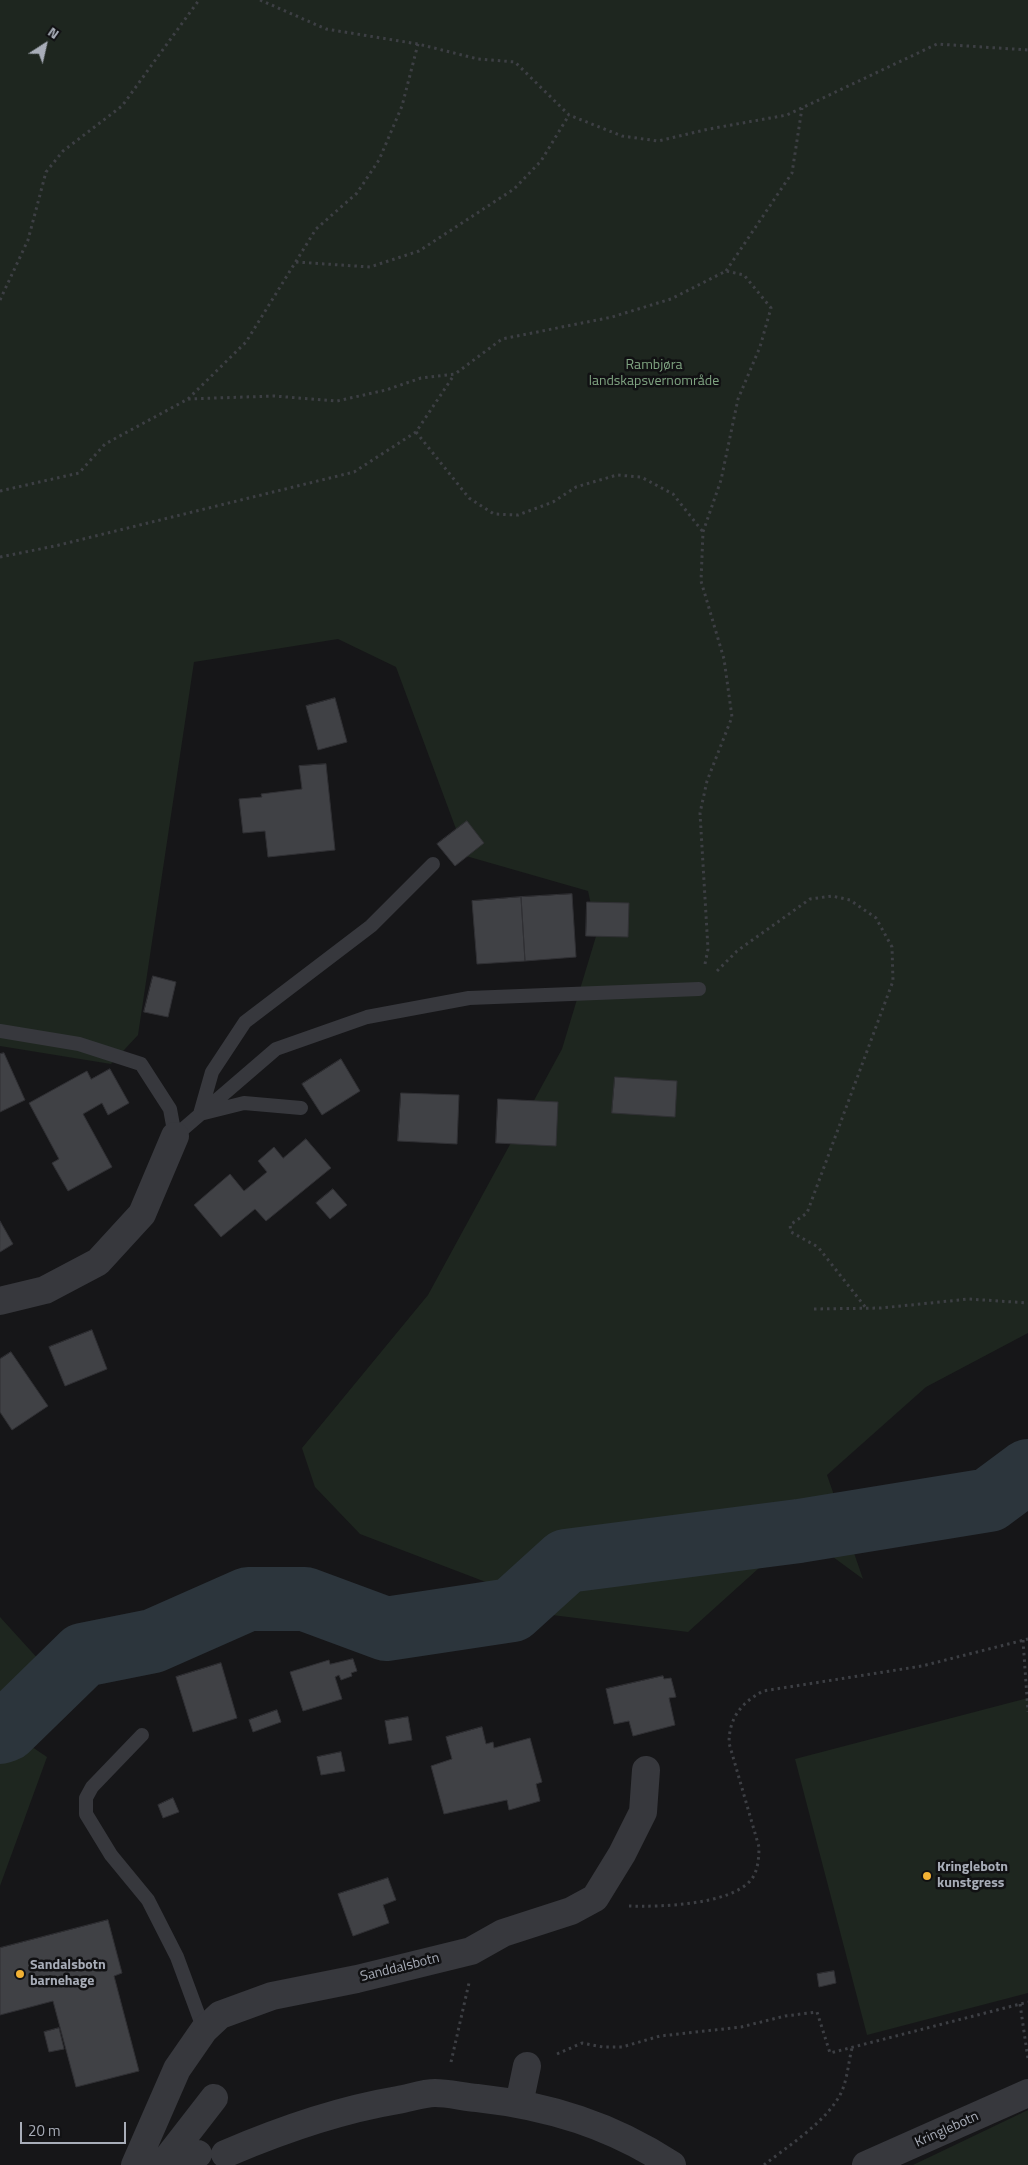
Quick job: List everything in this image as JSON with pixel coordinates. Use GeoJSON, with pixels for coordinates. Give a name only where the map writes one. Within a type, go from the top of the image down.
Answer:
{"type":"FeatureCollection","features":[{"type":"Feature","properties":{"kind":"street"},"geometry":{"type":"LineString","coordinates":[[0,1301],[45,1290],[98,1262],[142,1214],[176,1136]]}},
{"type":"Feature","properties":{"kind":"street"},"geometry":{"type":"LineString","coordinates":[[594,1898],[622,1854],[643,1812],[646,1770]]}},
{"type":"Feature","properties":{"kind":"street","name":"Sanddalsbotn"},"geometry":{"type":"LineString","coordinates":[[135,2165],[177,2069],[204,2030],[220,2015],[272,1996],[357,1979],[471,1951],[503,1933],[571,1911],[594,1898]]}},
{"type":"Feature","properties":{"kind":"street"},"geometry":{"type":"LineString","coordinates":[[519,2104],[527,2066]]}},
{"type":"Feature","properties":{"kind":"street"},"geometry":{"type":"LineString","coordinates":[[225,2154],[296,2126],[429,2083],[567,2115],[607,2129],[640,2144],[672,2165]]}},
{"type":"Feature","properties":{"kind":"street","name":"Kringlebotn"},"geometry":{"type":"LineString","coordinates":[[866,2165],[1028,2093]]}},
{"type":"Feature","properties":{"kind":"street"},"geometry":{"type":"LineString","coordinates":[[162,2165],[214,2098]]}},
{"type":"Feature","properties":{"kind":"street"},"geometry":{"type":"LineString","coordinates":[[166,2165],[198,2154]]}},
{"type":"Feature","properties":{"kind":"lane"},"geometry":{"type":"LineString","coordinates":[[200,1114],[212,1072],[244,1022],[371,926],[433,864]]}},
{"type":"Feature","properties":{"kind":"lane"},"geometry":{"type":"LineString","coordinates":[[0,1031],[79,1044],[141,1064],[170,1109],[176,1136],[276,1049],[367,1018],[469,998],[699,989]]}},
{"type":"Feature","properties":{"kind":"lane"},"geometry":{"type":"LineString","coordinates":[[200,1114],[244,1103],[301,1108]]}},
{"type":"Feature","properties":{"kind":"lane"},"geometry":{"type":"LineString","coordinates":[[142,1735],[92,1787],[86,1798],[86,1814],[111,1855],[148,1900],[177,1957],[204,2030]]}},
{"type":"Feature","properties":{"kind":"path"},"geometry":{"type":"LineString","coordinates":[[0,300],[28,240],[46,172],[63,151],[122,106],[199,0]]}},
{"type":"Feature","properties":{"kind":"path"},"geometry":{"type":"LineString","coordinates":[[260,0],[326,29],[418,44],[478,59],[515,62],[569,115],[622,136],[658,141],[709,129],[787,115],[937,44],[1028,50]]}},
{"type":"Feature","properties":{"kind":"path"},"geometry":{"type":"LineString","coordinates":[[0,491],[79,473],[105,444],[188,399],[246,342],[316,229],[357,193],[379,160],[402,106],[418,44]]}},
{"type":"Feature","properties":{"kind":"path"},"geometry":{"type":"LineString","coordinates":[[0,557],[354,472],[416,432],[455,374],[502,339],[612,316],[671,299],[726,271],[792,173],[802,108]]}},
{"type":"Feature","properties":{"kind":"path"},"geometry":{"type":"LineString","coordinates":[[296,262],[370,267],[419,251],[514,189],[541,161],[569,115]]}},
{"type":"Feature","properties":{"kind":"path"},"geometry":{"type":"LineString","coordinates":[[699,989],[708,949],[700,813],[707,781],[732,717],[724,659],[701,581],[703,532],[721,480],[738,399],[760,347],[771,308],[744,275],[726,271]]}},
{"type":"Feature","properties":{"kind":"path"},"geometry":{"type":"LineString","coordinates":[[188,399],[274,396],[337,401],[386,390],[421,378],[455,374]]}},
{"type":"Feature","properties":{"kind":"path"},"geometry":{"type":"LineString","coordinates":[[416,432],[470,498],[494,514],[518,515],[553,502],[576,488],[617,476],[641,477],[673,494],[703,532]]}},
{"type":"Feature","properties":{"kind":"path"},"geometry":{"type":"LineString","coordinates":[[699,989],[737,951],[810,899],[832,896],[850,900],[876,918],[892,947],[893,981],[807,1213],[790,1226],[791,1232],[818,1247],[866,1308]]}},
{"type":"Feature","properties":{"kind":"path"},"geometry":{"type":"LineString","coordinates":[[814,1308],[866,1308],[969,1299],[1028,1303]]}},
{"type":"Feature","properties":{"kind":"path"},"geometry":{"type":"LineString","coordinates":[[594,1898],[618,1906],[694,1902],[739,1890],[752,1880],[759,1862],[759,1847],[729,1743],[729,1728],[746,1700],[763,1691],[922,1666],[1026,1639],[1028,1712]]}},
{"type":"Feature","properties":{"kind":"path"},"geometry":{"type":"LineString","coordinates":[[451,2062],[469,1990],[471,1951]]}},
{"type":"Feature","properties":{"kind":"path"},"geometry":{"type":"LineString","coordinates":[[582,2043],[603,2047],[622,2047],[660,2036],[742,2027],[785,2016],[818,2012],[830,2053],[1028,2002]]}},
{"type":"Feature","properties":{"kind":"path"},"geometry":{"type":"LineString","coordinates":[[1020,2004],[1028,2060]]}},
{"type":"Feature","properties":{"kind":"path"},"geometry":{"type":"LineString","coordinates":[[764,2165],[817,2122],[838,2100],[852,2048]]}},
{"type":"Feature","properties":{"kind":"green space","name":"Rambjøra landskapsvernområde"},"geometry":{"type":"Polygon","coordinates":[[[0,0],[1028,0],[1028,1333],[926,1387],[827,1475],[863,1579],[799,1532],[688,1632],[512,1610],[491,1584],[360,1534],[315,1487],[302,1448],[428,1295],[562,1049],[597,933],[588,891],[466,856],[396,667],[338,639],[194,662],[138,1035],[111,1064],[0,1046],[0,0]]]}},
{"type":"Feature","properties":{"kind":"green space"},"geometry":{"type":"Polygon","coordinates":[[[0,1617],[50,1672],[7,1730],[47,1757],[0,1886],[0,1617]]]}},
{"type":"Feature","properties":{"kind":"green space","name":"Kringlebotn kunstgress"},"geometry":{"type":"Polygon","coordinates":[[[1028,1698],[1028,1993],[867,2035],[795,1759],[1028,1698]]]}},
{"type":"Feature","properties":{"kind":"green space"},"geometry":{"type":"Polygon","coordinates":[[[1028,2110],[1028,2165],[913,2165],[1028,2110]]]}},
{"type":"Feature","properties":{"kind":"building"},"geometry":{"type":"Polygon","coordinates":[[[335,698],[347,742],[318,750],[306,706],[335,698]]]}},
{"type":"Feature","properties":{"kind":"building"},"geometry":{"type":"Polygon","coordinates":[[[326,764],[335,850],[268,857],[265,831],[243,833],[239,799],[262,797],[261,794],[302,789],[299,766],[326,764]]]}},
{"type":"Feature","properties":{"kind":"building"},"geometry":{"type":"Polygon","coordinates":[[[467,821],[484,843],[455,866],[437,844],[467,821]]]}},
{"type":"Feature","properties":{"kind":"building"},"geometry":{"type":"Polygon","coordinates":[[[572,894],[576,957],[525,961],[521,897],[572,894]]]}},
{"type":"Feature","properties":{"kind":"building"},"geometry":{"type":"Polygon","coordinates":[[[521,897],[525,961],[477,964],[472,901],[521,897]]]}},
{"type":"Feature","properties":{"kind":"building"},"geometry":{"type":"Polygon","coordinates":[[[587,902],[629,903],[628,937],[586,936],[587,902]]]}},
{"type":"Feature","properties":{"kind":"building"},"geometry":{"type":"Polygon","coordinates":[[[153,976],[176,982],[168,1017],[144,1012],[153,976]]]}},
{"type":"Feature","properties":{"kind":"building"},"geometry":{"type":"Polygon","coordinates":[[[4,1053],[25,1100],[0,1112],[0,1054],[4,1053]]]}},
{"type":"Feature","properties":{"kind":"building"},"geometry":{"type":"Polygon","coordinates":[[[341,1059],[360,1091],[322,1115],[302,1084],[341,1059]]]}},
{"type":"Feature","properties":{"kind":"building"},"geometry":{"type":"Polygon","coordinates":[[[110,1069],[129,1103],[108,1115],[102,1103],[83,1114],[112,1167],[68,1191],[52,1163],[59,1159],[29,1103],[87,1071],[91,1079],[110,1069]]]}},
{"type":"Feature","properties":{"kind":"building"},"geometry":{"type":"Polygon","coordinates":[[[615,1077],[677,1081],[675,1117],[612,1113],[615,1077]]]}},
{"type":"Feature","properties":{"kind":"building"},"geometry":{"type":"Polygon","coordinates":[[[401,1093],[459,1095],[457,1144],[398,1141],[401,1093]]]}},
{"type":"Feature","properties":{"kind":"building"},"geometry":{"type":"Polygon","coordinates":[[[498,1099],[558,1102],[556,1146],[496,1143],[498,1099]]]}},
{"type":"Feature","properties":{"kind":"building"},"geometry":{"type":"Polygon","coordinates":[[[306,1139],[331,1168],[266,1221],[255,1209],[221,1237],[194,1205],[230,1174],[244,1191],[267,1172],[258,1161],[274,1147],[283,1158],[306,1139]]]}},
{"type":"Feature","properties":{"kind":"building"},"geometry":{"type":"Polygon","coordinates":[[[333,1189],[347,1205],[330,1219],[316,1203],[333,1189]]]}},
{"type":"Feature","properties":{"kind":"building"},"geometry":{"type":"Polygon","coordinates":[[[0,1221],[13,1244],[0,1252],[0,1221]]]}},
{"type":"Feature","properties":{"kind":"building"},"geometry":{"type":"Polygon","coordinates":[[[92,1330],[107,1369],[65,1386],[49,1347],[92,1330]]]}},
{"type":"Feature","properties":{"kind":"building"},"geometry":{"type":"Polygon","coordinates":[[[11,1352],[48,1406],[12,1430],[0,1412],[0,1359],[11,1352]]]}},
{"type":"Feature","properties":{"kind":"building"},"geometry":{"type":"Polygon","coordinates":[[[353,1659],[357,1671],[351,1673],[352,1676],[341,1680],[339,1675],[335,1677],[342,1699],[303,1711],[290,1672],[329,1660],[330,1664],[353,1659]]]}},
{"type":"Feature","properties":{"kind":"building"},"geometry":{"type":"Polygon","coordinates":[[[221,1663],[237,1718],[193,1732],[176,1677],[221,1663]]]}},
{"type":"Feature","properties":{"kind":"building"},"geometry":{"type":"Polygon","coordinates":[[[663,1676],[664,1679],[671,1678],[676,1697],[669,1698],[675,1725],[633,1736],[629,1721],[614,1724],[606,1689],[663,1676]]]}},
{"type":"Feature","properties":{"kind":"building"},"geometry":{"type":"Polygon","coordinates":[[[277,1710],[281,1722],[253,1732],[249,1720],[277,1710]]]}},
{"type":"Feature","properties":{"kind":"building"},"geometry":{"type":"Polygon","coordinates":[[[408,1717],[412,1740],[389,1744],[385,1721],[408,1717]]]}},
{"type":"Feature","properties":{"kind":"building"},"geometry":{"type":"Polygon","coordinates":[[[482,1727],[486,1744],[493,1742],[494,1748],[530,1738],[542,1782],[536,1784],[540,1801],[509,1810],[507,1800],[444,1814],[431,1766],[452,1759],[446,1737],[482,1727]]]}},
{"type":"Feature","properties":{"kind":"building"},"geometry":{"type":"Polygon","coordinates":[[[341,1752],[345,1771],[321,1775],[317,1757],[341,1752]]]}},
{"type":"Feature","properties":{"kind":"building"},"geometry":{"type":"Polygon","coordinates":[[[173,1798],[179,1812],[163,1818],[158,1805],[173,1798]]]}},
{"type":"Feature","properties":{"kind":"building"},"geometry":{"type":"Polygon","coordinates":[[[388,1878],[396,1900],[383,1905],[389,1923],[353,1936],[338,1894],[388,1878]]]}},
{"type":"Feature","properties":{"kind":"building"},"geometry":{"type":"Polygon","coordinates":[[[108,1920],[122,1973],[114,1976],[139,2071],[76,2087],[53,2001],[0,2015],[0,1948],[108,1920]]]}},
{"type":"Feature","properties":{"kind":"building"},"geometry":{"type":"Polygon","coordinates":[[[834,1971],[836,1983],[819,1987],[817,1974],[834,1971]]]}},
{"type":"Feature","properties":{"kind":"building"},"geometry":{"type":"Polygon","coordinates":[[[59,2028],[64,2049],[49,2052],[44,2032],[59,2028]]]}},
{"type":"Feature","properties":{"kind":"waterway"},"geometry":{"type":"LineString","coordinates":[[0,1732],[6,1730],[83,1655],[153,1641],[248,1599],[305,1599],[386,1629],[512,1610],[566,1561],[799,1531],[989,1500],[1028,1471]]}},
{"type":"Feature","properties":{"kind":"place","name":"Kringlebotn kunstgress"},"geometry":{"type":"Point","coordinates":[927,1876]}},
{"type":"Feature","properties":{"kind":"place","name":"Sandalsbotn barnehage"},"geometry":{"type":"Point","coordinates":[20,1974]}}]}
